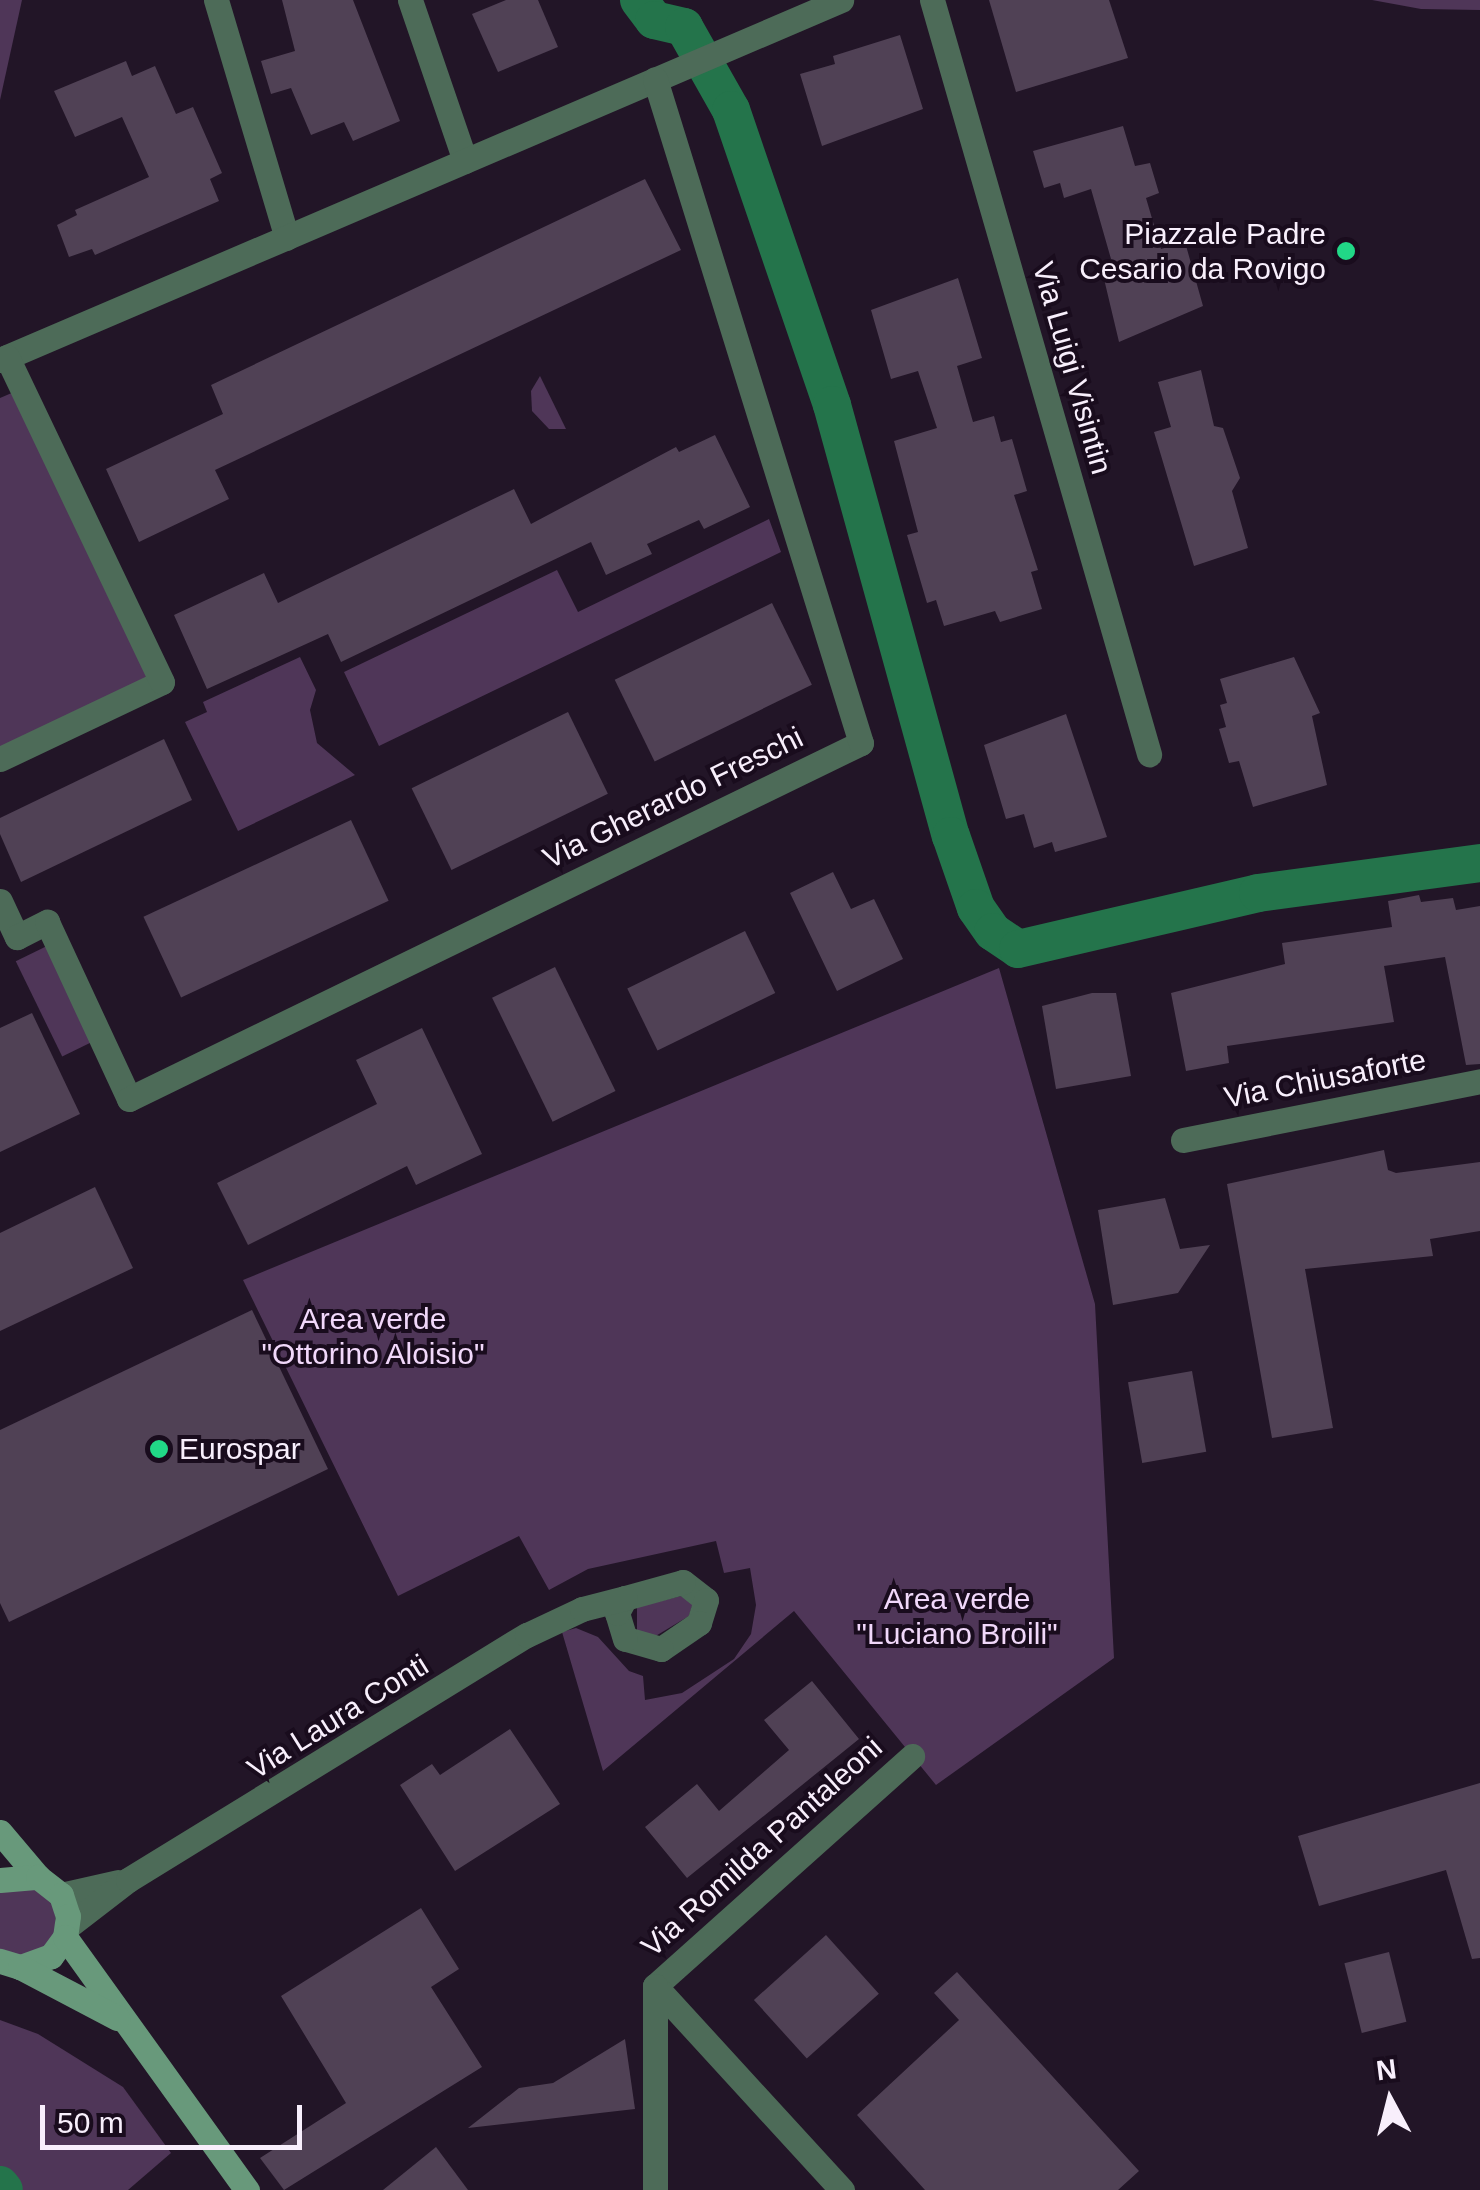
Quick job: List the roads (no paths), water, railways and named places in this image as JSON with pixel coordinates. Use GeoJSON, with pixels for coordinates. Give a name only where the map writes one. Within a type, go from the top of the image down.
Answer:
{"type":"FeatureCollection","features":[{"type":"Feature","properties":{"kind":"main road"},"geometry":{"type":"LineString","coordinates":[[0,1832],[38,1877],[61,1896],[66,1932],[119,2019],[247,2190]]}},
{"type":"Feature","properties":{"kind":"main road"},"geometry":{"type":"LineString","coordinates":[[0,1880],[38,1877]]}},
{"type":"Feature","properties":{"kind":"main road"},"geometry":{"type":"LineString","coordinates":[[10,1964],[52,1956],[66,1932]]}},
{"type":"Feature","properties":{"kind":"main road"},"geometry":{"type":"LineString","coordinates":[[10,1964],[119,2019]]}},
{"type":"Feature","properties":{"kind":"street"},"geometry":{"type":"LineString","coordinates":[[216,0],[286,238]]}},
{"type":"Feature","properties":{"kind":"street"},"geometry":{"type":"LineString","coordinates":[[410,0],[465,161]]}},
{"type":"Feature","properties":{"kind":"street"},"geometry":{"type":"LineString","coordinates":[[0,759],[162,682],[3,359],[725,48],[793,9],[841,0]]}},
{"type":"Feature","properties":{"kind":"street","name":"Via Luigi Visintin"},"geometry":{"type":"LineString","coordinates":[[932,0],[1150,754]]}},
{"type":"Feature","properties":{"kind":"street","name":"Via Gherardo Freschi"},"geometry":{"type":"LineString","coordinates":[[0,901],[17,937],[47,922],[130,1099],[861,743],[655,79]]}},
{"type":"Feature","properties":{"kind":"street","name":"Via Chiusaforte"},"geometry":{"type":"LineString","coordinates":[[1183,1140],[1480,1081]]}},
{"type":"Feature","properties":{"kind":"street","name":"Via Laura Conti"},"geometry":{"type":"LineString","coordinates":[[66,1932],[128,1880],[527,1635],[582,1609],[682,1582],[703,1592],[706,1608],[699,1623],[660,1649],[632,1645],[619,1629],[582,1609]]}},
{"type":"Feature","properties":{"kind":"street"},"geometry":{"type":"LineString","coordinates":[[619,1629],[616,1612],[624,1598]]}},
{"type":"Feature","properties":{"kind":"street","name":"Via Romilda Pantaleoni"},"geometry":{"type":"LineString","coordinates":[[656,1986],[912,1756]]}},
{"type":"Feature","properties":{"kind":"street","name":"Via Laura Conti"},"geometry":{"type":"LineString","coordinates":[[61,1896],[128,1880]]}},
{"type":"Feature","properties":{"kind":"street"},"geometry":{"type":"LineString","coordinates":[[655,2190],[656,1986]]}},
{"type":"Feature","properties":{"kind":"street"},"geometry":{"type":"LineString","coordinates":[[656,1986],[842,2190]]}},
{"type":"Feature","properties":{"kind":"waterway"},"geometry":{"type":"LineString","coordinates":[[639,0],[654,20],[684,27],[731,110],[832,405],[951,836],[976,908],[993,932],[1018,949],[1258,893],[1480,863]]}},
{"type":"Feature","properties":{"kind":"waterway"},"geometry":{"type":"LineString","coordinates":[[0,2185],[4,2190]]}},
{"type":"Feature","properties":{"kind":"place","name":"Piazzale Padre Cesario da Rovigo"},"geometry":{"type":"Point","coordinates":[1346,251]}},
{"type":"Feature","properties":{"kind":"place","name":"Eurospar"},"geometry":{"type":"Point","coordinates":[159,1449]}},
{"type":"Feature","properties":{"kind":"park label","name":"Area verde \"Ottorino Aloisio\""},"geometry":{"type":"Point","coordinates":[373,1336]}},
{"type":"Feature","properties":{"kind":"park label","name":"Area verde \"Luciano Broili\""},"geometry":{"type":"Point","coordinates":[957,1616]}}]}
